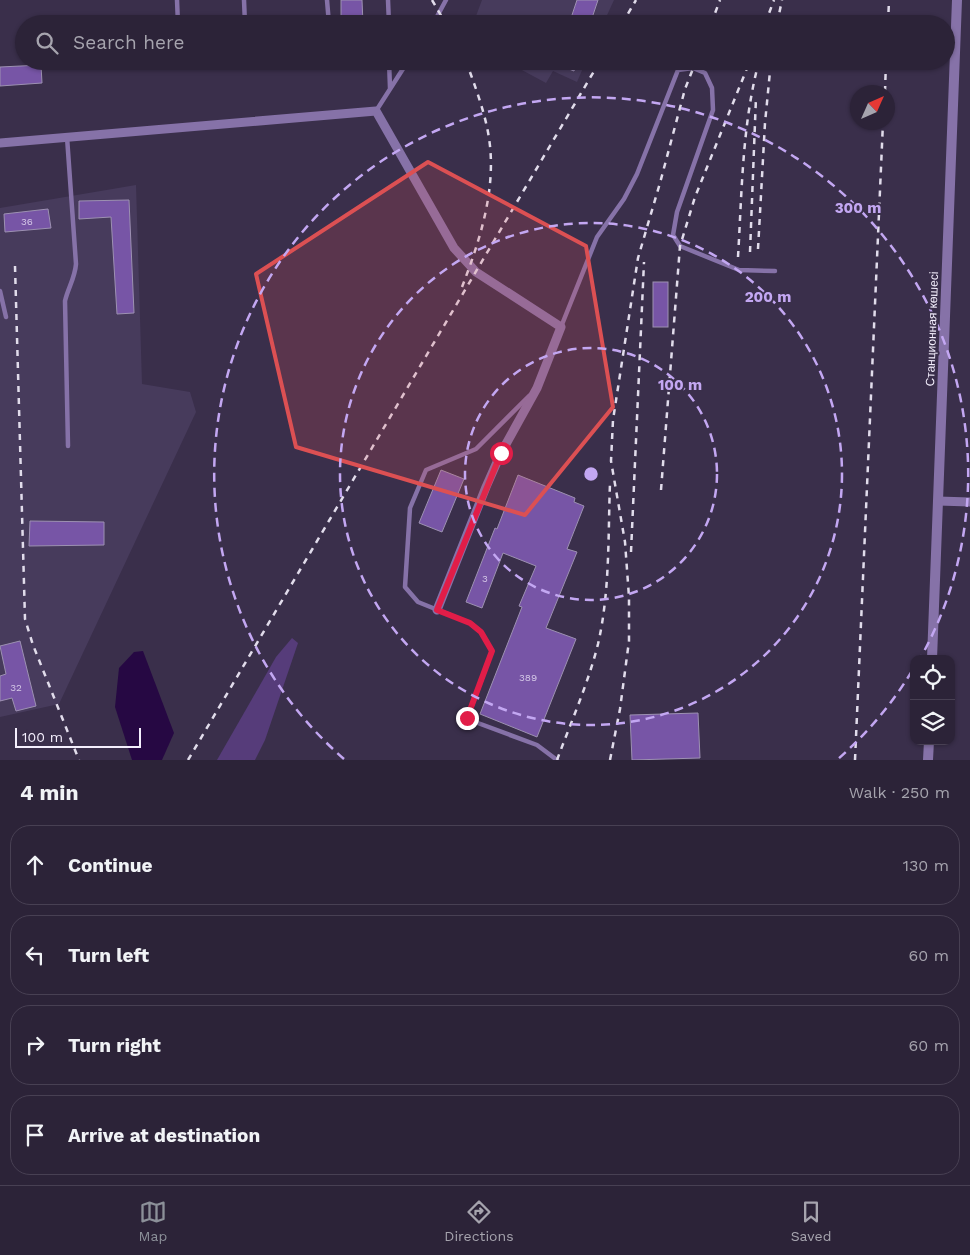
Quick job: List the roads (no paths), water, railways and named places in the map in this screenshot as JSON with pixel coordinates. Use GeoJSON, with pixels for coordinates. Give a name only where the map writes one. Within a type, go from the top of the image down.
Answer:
{"type":"FeatureCollection","features":[{"type":"Feature","properties":{"kind":"street","name":"Станционная көшесі"},"geometry":{"type":"LineString","coordinates":[[955,53],[957,0]]}},
{"type":"Feature","properties":{"kind":"street","name":"Станционная көшесі"},"geometry":{"type":"LineString","coordinates":[[932,655],[954,70]]}},
{"type":"Feature","properties":{"kind":"street"},"geometry":{"type":"LineString","coordinates":[[0,142],[376,111],[454,248],[470,267],[561,327],[537,388],[501,453],[437,610]]}},
{"type":"Feature","properties":{"kind":"street"},"geometry":{"type":"LineString","coordinates":[[938,501],[970,502]]}},
{"type":"Feature","properties":{"kind":"street"},"geometry":{"type":"LineString","coordinates":[[928,760],[929,745]]}},
{"type":"Feature","properties":{"kind":"lane"},"geometry":{"type":"LineString","coordinates":[[177,0],[178,15]]}},
{"type":"Feature","properties":{"kind":"lane"},"geometry":{"type":"LineString","coordinates":[[244,0],[245,15]]}},
{"type":"Feature","properties":{"kind":"lane"},"geometry":{"type":"LineString","coordinates":[[326,0],[328,15]]}},
{"type":"Feature","properties":{"kind":"lane"},"geometry":{"type":"LineString","coordinates":[[388,0],[389,15]]}},
{"type":"Feature","properties":{"kind":"lane"},"geometry":{"type":"LineString","coordinates":[[438,15],[446,0]]}},
{"type":"Feature","properties":{"kind":"lane"},"geometry":{"type":"LineString","coordinates":[[389,70],[390,90]]}},
{"type":"Feature","properties":{"kind":"lane"},"geometry":{"type":"LineString","coordinates":[[376,111],[402,70]]}},
{"type":"Feature","properties":{"kind":"lane"},"geometry":{"type":"LineString","coordinates":[[561,327],[597,237],[624,199],[637,174],[678,70]]}},
{"type":"Feature","properties":{"kind":"lane"},"geometry":{"type":"LineString","coordinates":[[698,70],[705,73],[712,88],[713,110],[677,212],[674,234],[680,246],[739,270],[775,271]]}},
{"type":"Feature","properties":{"kind":"lane"},"geometry":{"type":"LineString","coordinates":[[67,137],[76,264],[76,275],[68,290],[65,301],[68,446]]}},
{"type":"Feature","properties":{"kind":"lane"},"geometry":{"type":"LineString","coordinates":[[0,291],[6,317]]}},
{"type":"Feature","properties":{"kind":"lane"},"geometry":{"type":"LineString","coordinates":[[537,388],[476,449],[426,470],[410,508],[405,587],[418,602],[470,623],[481,632],[492,651],[467,718],[537,745],[557,760]]}},
{"type":"Feature","properties":{"kind":"railway"},"geometry":{"type":"LineString","coordinates":[[432,0],[441,15]]}},
{"type":"Feature","properties":{"kind":"railway"},"geometry":{"type":"LineString","coordinates":[[627,15],[636,0]]}},
{"type":"Feature","properties":{"kind":"railway"},"geometry":{"type":"LineString","coordinates":[[714,15],[720,0]]}},
{"type":"Feature","properties":{"kind":"railway"},"geometry":{"type":"LineString","coordinates":[[768,15],[774,0]]}},
{"type":"Feature","properties":{"kind":"railway"},"geometry":{"type":"LineString","coordinates":[[779,15],[782,0]]}},
{"type":"Feature","properties":{"kind":"railway"},"geometry":{"type":"LineString","coordinates":[[888,15],[889,0]]}},
{"type":"Feature","properties":{"kind":"railway"},"geometry":{"type":"LineString","coordinates":[[462,287],[480,236],[488,200],[491,164],[486,124],[469,70]]}},
{"type":"Feature","properties":{"kind":"railway"},"geometry":{"type":"LineString","coordinates":[[188,760],[595,70]]}},
{"type":"Feature","properties":{"kind":"railway"},"geometry":{"type":"LineString","coordinates":[[610,760],[620,709],[629,641],[629,597],[625,542],[611,461],[613,420],[638,258],[685,89],[692,70]]}},
{"type":"Feature","properties":{"kind":"railway"},"geometry":{"type":"LineString","coordinates":[[661,490],[680,246],[695,197],[746,70]]}},
{"type":"Feature","properties":{"kind":"railway"},"geometry":{"type":"LineString","coordinates":[[738,257],[746,134],[757,70]]}},
{"type":"Feature","properties":{"kind":"railway"},"geometry":{"type":"LineString","coordinates":[[758,249],[765,123],[770,70]]}},
{"type":"Feature","properties":{"kind":"railway"},"geometry":{"type":"LineString","coordinates":[[885,85],[886,70]]}},
{"type":"Feature","properties":{"kind":"railway"},"geometry":{"type":"LineString","coordinates":[[750,252],[756,97]]}},
{"type":"Feature","properties":{"kind":"railway"},"geometry":{"type":"LineString","coordinates":[[855,760],[883,130]]}},
{"type":"Feature","properties":{"kind":"railway"},"geometry":{"type":"LineString","coordinates":[[631,552],[644,262]]}},
{"type":"Feature","properties":{"kind":"railway"},"geometry":{"type":"LineString","coordinates":[[15,266],[25,619],[33,645],[79,760]]}},
{"type":"Feature","properties":{"kind":"railway"},"geometry":{"type":"LineString","coordinates":[[557,760],[589,674],[602,624],[608,564],[610,483]]}}]}
